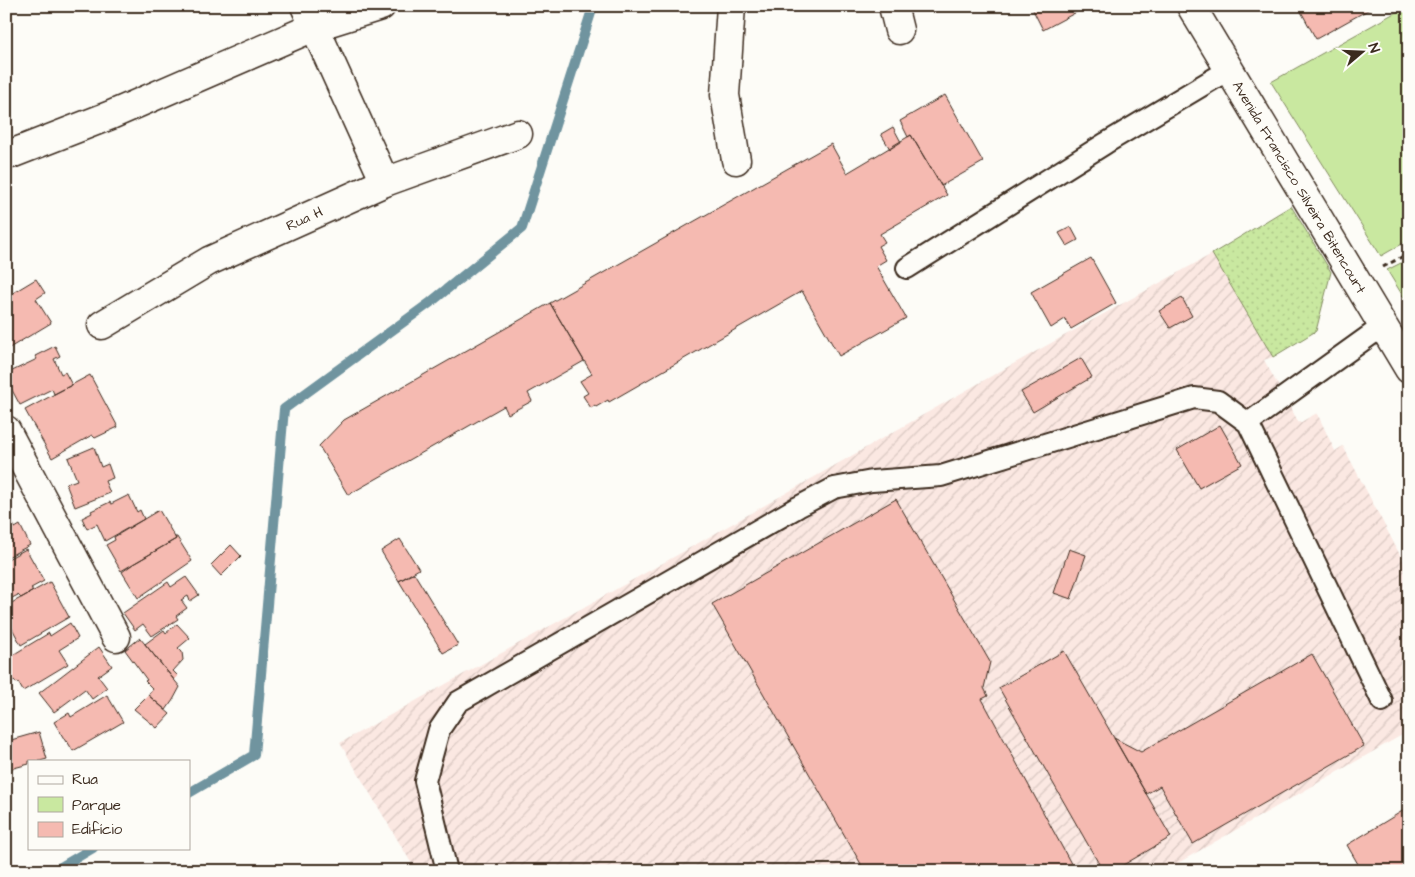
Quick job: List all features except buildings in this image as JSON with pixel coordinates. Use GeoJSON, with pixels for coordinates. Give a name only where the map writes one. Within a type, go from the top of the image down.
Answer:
{"type":"FeatureCollection","features":[{"type":"Feature","properties":{"kind":"street"},"geometry":{"type":"LineString","coordinates":[[6,153],[11,154],[111,115],[310,17],[380,6]]}},
{"type":"Feature","properties":{"kind":"street"},"geometry":{"type":"LineString","coordinates":[[732,6],[725,95],[736,160]]}},
{"type":"Feature","properties":{"kind":"street","name":"Avenida Francisco Silveira Bitencourt"},"geometry":{"type":"LineString","coordinates":[[1191,6],[1409,369]]}},
{"type":"Feature","properties":{"kind":"street"},"geometry":{"type":"LineString","coordinates":[[310,17],[385,182]]}},
{"type":"Feature","properties":{"kind":"street","name":"Rua H"},"geometry":{"type":"LineString","coordinates":[[102,325],[209,261],[385,182],[518,134]]}},
{"type":"Feature","properties":{"kind":"street"},"geometry":{"type":"LineString","coordinates":[[6,430],[116,637]]}},
{"type":"Feature","properties":{"kind":"lane"},"geometry":{"type":"LineString","coordinates":[[907,268],[1106,143],[1230,69]]}},
{"type":"Feature","properties":{"kind":"lane"},"geometry":{"type":"LineString","coordinates":[[1248,423],[1383,326]]}},
{"type":"Feature","properties":{"kind":"lane"},"geometry":{"type":"LineString","coordinates":[[447,871],[425,781],[439,730],[458,702],[834,488],[872,481],[940,476],[1194,398],[1218,401],[1248,423],[1382,701]]}},
{"type":"Feature","properties":{"kind":"shaded area"},"geometry":{"type":"Polygon","coordinates":[[[1212,254],[1273,357],[1264,360],[1299,423],[1317,413],[1335,451],[1343,446],[1409,572],[1409,731],[1164,871],[416,871],[340,743],[1212,254]]]}},
{"type":"Feature","properties":{"kind":"green space"},"geometry":{"type":"Polygon","coordinates":[[[1409,6],[1409,240],[1381,256],[1271,82],[1409,6]]]}},
{"type":"Feature","properties":{"kind":"green space"},"geometry":{"type":"Polygon","coordinates":[[[1291,206],[1331,272],[1316,331],[1273,357],[1212,254],[1291,206]]]}},
{"type":"Feature","properties":{"kind":"green space"},"geometry":{"type":"Polygon","coordinates":[[[1409,259],[1409,306],[1387,270],[1409,259]]]}},
{"type":"Feature","properties":{"kind":"waterway"},"geometry":{"type":"LineString","coordinates":[[190,792],[254,755],[284,409],[431,302],[522,228],[591,13]]}},
{"type":"Feature","properties":{"kind":"waterway"},"geometry":{"type":"LineString","coordinates":[[54,871],[90,850]]}}]}
